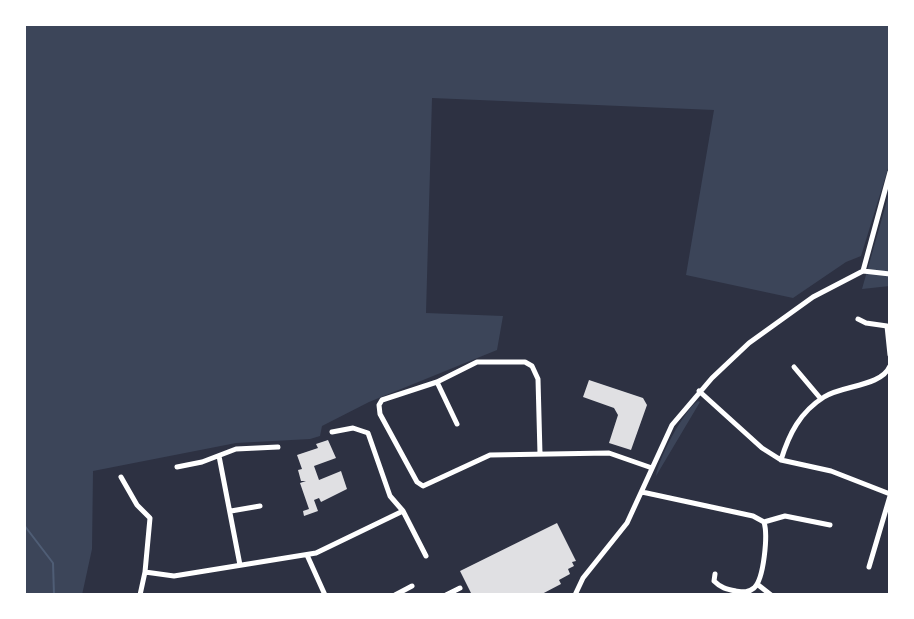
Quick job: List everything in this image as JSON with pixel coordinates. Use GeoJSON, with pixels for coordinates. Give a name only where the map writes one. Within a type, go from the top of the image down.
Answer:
{"type":"FeatureCollection","features":[{"type":"Feature","properties":{"kind":"street"},"geometry":{"type":"LineString","coordinates":[[863,271],[890,172]]}},
{"type":"Feature","properties":{"kind":"street"},"geometry":{"type":"LineString","coordinates":[[575,595],[583,578],[627,523],[672,425],[699,391],[734,356],[777,321],[813,297],[863,271],[890,274]]}},
{"type":"Feature","properties":{"kind":"street"},"geometry":{"type":"LineString","coordinates":[[858,319],[866,323],[887,326],[890,355]]}},
{"type":"Feature","properties":{"kind":"street"},"geometry":{"type":"LineString","coordinates":[[540,454],[538,379],[532,366],[515,361],[477,362],[436,382],[382,400],[379,405],[380,414],[420,485],[428,485],[490,455],[609,453],[652,468]]}},
{"type":"Feature","properties":{"kind":"street"},"geometry":{"type":"LineString","coordinates":[[781,460],[794,427],[807,410],[820,399],[848,386],[876,379],[887,372],[890,366]]}},
{"type":"Feature","properties":{"kind":"street"},"geometry":{"type":"LineString","coordinates":[[794,367],[820,399]]}},
{"type":"Feature","properties":{"kind":"street"},"geometry":{"type":"LineString","coordinates":[[436,382],[457,424]]}},
{"type":"Feature","properties":{"kind":"street"},"geometry":{"type":"LineString","coordinates":[[699,391],[762,448],[781,460],[831,471],[890,495],[868,567]]}},
{"type":"Feature","properties":{"kind":"street"},"geometry":{"type":"LineString","coordinates":[[332,432],[353,428],[368,433],[390,496],[403,511],[426,556]]}},
{"type":"Feature","properties":{"kind":"street"},"geometry":{"type":"LineString","coordinates":[[177,467],[219,456],[236,448],[278,447]]}},
{"type":"Feature","properties":{"kind":"street"},"geometry":{"type":"LineString","coordinates":[[219,456],[240,565]]}},
{"type":"Feature","properties":{"kind":"street"},"geometry":{"type":"LineString","coordinates":[[121,477],[137,505],[150,518],[145,572],[140,595]]}},
{"type":"Feature","properties":{"kind":"street"},"geometry":{"type":"LineString","coordinates":[[642,492],[753,516],[764,522],[785,516],[830,525]]}},
{"type":"Feature","properties":{"kind":"street"},"geometry":{"type":"LineString","coordinates":[[231,511],[260,507]]}},
{"type":"Feature","properties":{"kind":"street"},"geometry":{"type":"LineString","coordinates":[[145,572],[174,576],[316,553],[403,511]]}},
{"type":"Feature","properties":{"kind":"street"},"geometry":{"type":"LineString","coordinates":[[715,574],[714,581],[721,588],[746,592],[758,584],[767,533],[764,522]]}},
{"type":"Feature","properties":{"kind":"street"},"geometry":{"type":"LineString","coordinates":[[307,555],[325,595]]}},
{"type":"Feature","properties":{"kind":"street"},"geometry":{"type":"LineString","coordinates":[[758,584],[771,595]]}},
{"type":"Feature","properties":{"kind":"street"},"geometry":{"type":"LineString","coordinates":[[395,595],[412,586]]}},
{"type":"Feature","properties":{"kind":"street"},"geometry":{"type":"LineString","coordinates":[[446,595],[460,588]]}},
{"type":"Feature","properties":{"kind":"shaded area"},"geometry":{"type":"Polygon","coordinates":[[[24,24],[890,24],[890,162],[861,256],[846,262],[793,298],[686,275],[714,110],[432,98],[426,313],[503,316],[497,350],[369,402],[322,426],[320,436],[310,439],[236,443],[93,471],[92,549],[82,595],[24,595],[24,24]]]}},
{"type":"Feature","properties":{"kind":"shaded area"},"geometry":{"type":"Polygon","coordinates":[[[890,190],[890,286],[862,289],[890,190]]]}},
{"type":"Feature","properties":{"kind":"shaded area"},"geometry":{"type":"Polygon","coordinates":[[[698,401],[700,402],[656,476],[661,458],[672,436],[686,414],[698,401]]]}},
{"type":"Feature","properties":{"kind":"building"},"geometry":{"type":"Polygon","coordinates":[[[589,380],[643,398],[647,405],[631,450],[609,443],[618,415],[614,408],[583,397],[589,380]]]}},
{"type":"Feature","properties":{"kind":"building"},"geometry":{"type":"Polygon","coordinates":[[[328,440],[336,458],[314,466],[319,480],[341,471],[347,489],[321,502],[319,498],[314,500],[318,511],[304,516],[303,511],[309,509],[300,483],[306,481],[301,481],[298,470],[302,469],[297,455],[318,448],[316,444],[328,440]]]}},
{"type":"Feature","properties":{"kind":"building"},"geometry":{"type":"Polygon","coordinates":[[[557,523],[576,561],[572,562],[574,566],[568,569],[570,574],[559,580],[561,584],[540,595],[472,595],[460,571],[557,523]]]}},
{"type":"Feature","properties":{"kind":"waterway"},"geometry":{"type":"LineString","coordinates":[[24,525],[53,563],[54,595]]}}]}
